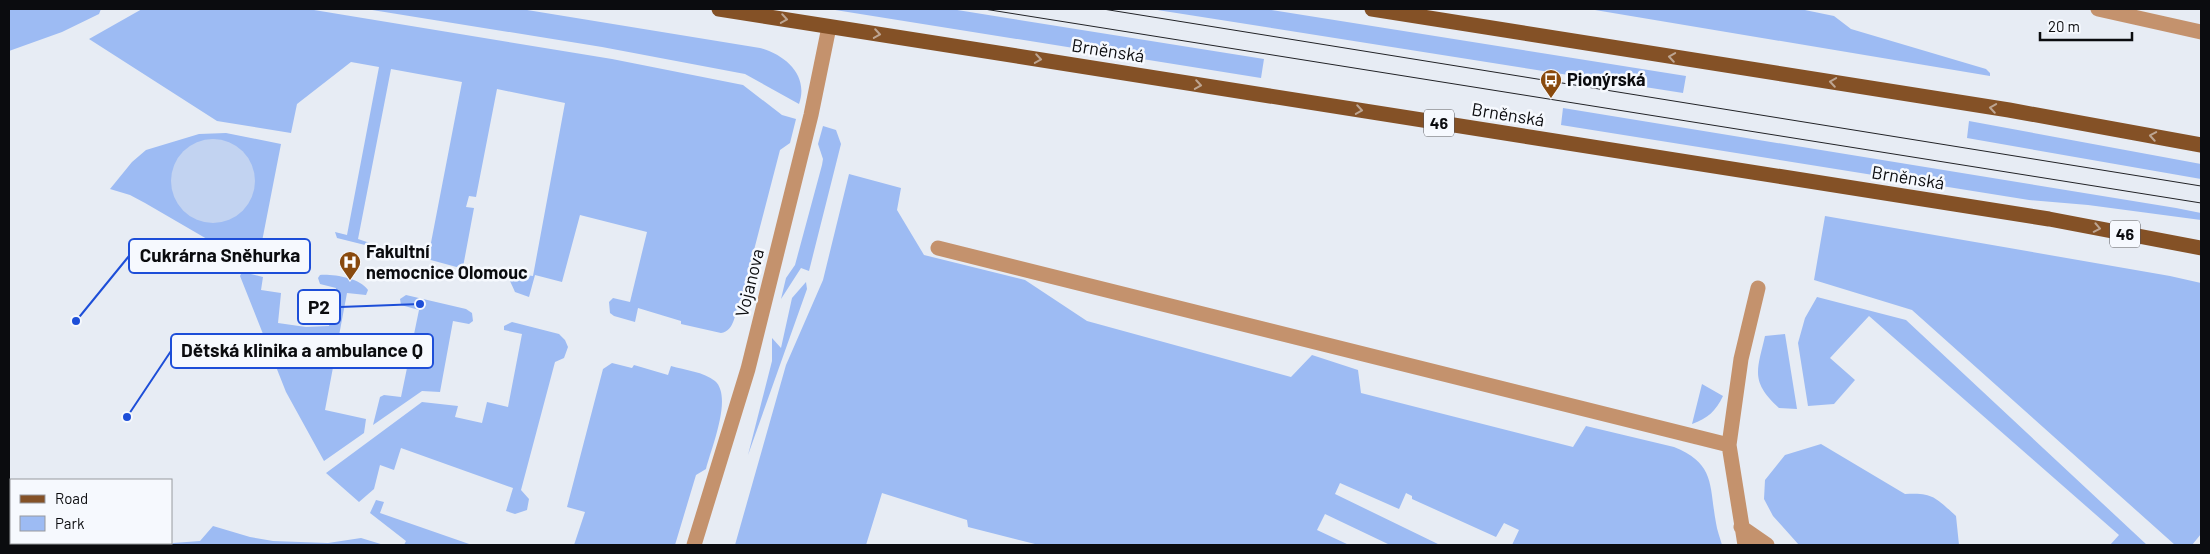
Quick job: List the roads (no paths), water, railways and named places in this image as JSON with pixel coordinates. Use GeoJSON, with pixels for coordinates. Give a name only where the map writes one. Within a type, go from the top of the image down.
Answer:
{"type":"FeatureCollection","features":[{"type":"Feature","properties":{"kind":"main road","name":"Brněnská"},"geometry":{"type":"LineString","coordinates":[[718,9],[2049,219],[2201,248]]}},
{"type":"Feature","properties":{"kind":"main road"},"geometry":{"type":"LineString","coordinates":[[1372,9],[2009,110],[2201,145]]}},
{"type":"Feature","properties":{"kind":"street"},"geometry":{"type":"LineString","coordinates":[[2098,9],[2201,32]]}},
{"type":"Feature","properties":{"kind":"street","name":"Vojanova"},"geometry":{"type":"LineString","coordinates":[[694,545],[748,368],[811,115],[829,26]]}},
{"type":"Feature","properties":{"kind":"street"},"geometry":{"type":"LineString","coordinates":[[938,248],[1728,445]]}},
{"type":"Feature","properties":{"kind":"street"},"geometry":{"type":"LineString","coordinates":[[1745,545],[1728,445],[1741,359],[1758,288]]}},
{"type":"Feature","properties":{"kind":"street"},"geometry":{"type":"LineString","coordinates":[[1742,527],[1767,545]]}},
{"type":"Feature","properties":{"kind":"tram line"},"geometry":{"type":"LineString","coordinates":[[984,9],[2201,203]]}},
{"type":"Feature","properties":{"kind":"tram line"},"geometry":{"type":"LineString","coordinates":[[1103,9],[2201,186]]}},
{"type":"Feature","properties":{"kind":"place","name":"Pionýrská"},"geometry":{"type":"Point","coordinates":[1551,99]}},
{"type":"Feature","properties":{"kind":"place","name":"Fakultní nemocnice Olomouc"},"geometry":{"type":"Point","coordinates":[350,281]}},
{"type":"Feature","properties":{"kind":"place","name":"P2"},"geometry":{"type":"Point","coordinates":[420,304]}},
{"type":"Feature","properties":{"kind":"place","name":"Cukrárna Sněhurka"},"geometry":{"type":"Point","coordinates":[76,321]}},
{"type":"Feature","properties":{"kind":"place","name":"Dětská klinika a ambulance Q"},"geometry":{"type":"Point","coordinates":[127,417]}}]}
